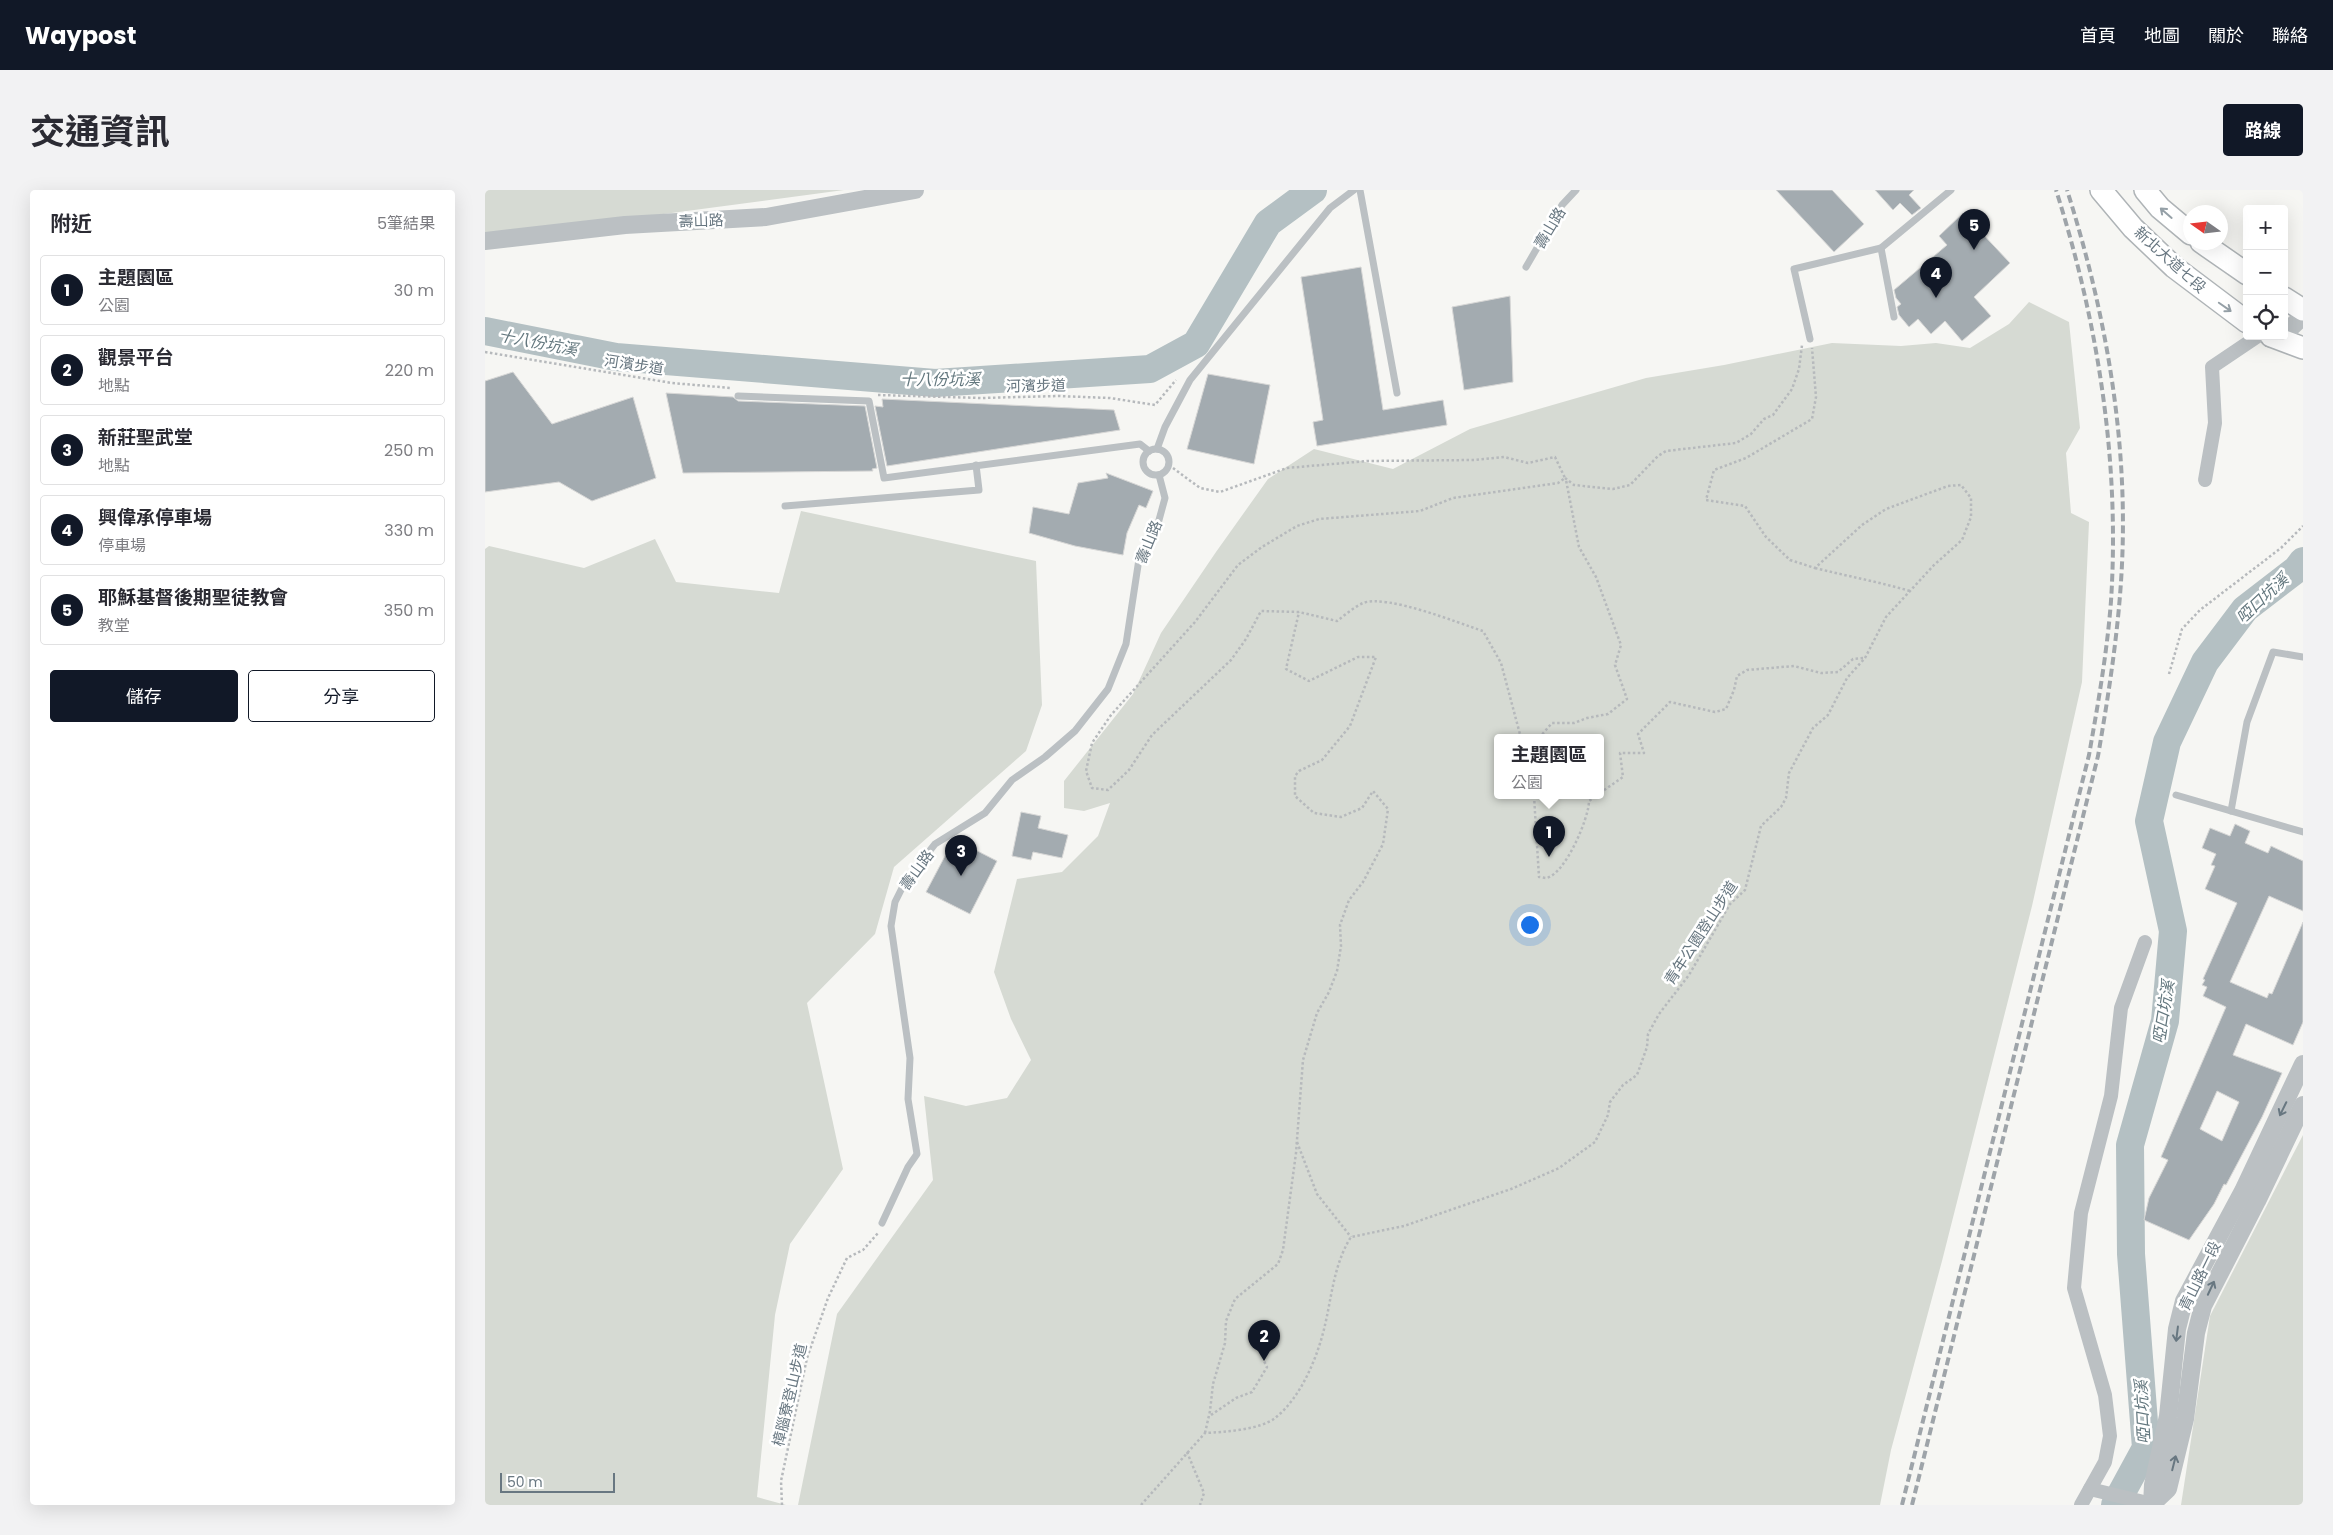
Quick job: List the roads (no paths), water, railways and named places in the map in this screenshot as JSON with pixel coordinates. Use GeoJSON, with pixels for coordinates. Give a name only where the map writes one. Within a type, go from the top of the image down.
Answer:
{"type":"FeatureCollection","features":[{"type":"Feature","properties":{"kind":"main road","name":"新北大道七段"},"geometry":{"type":"LineString","coordinates":[[2101,190],[2133,228],[2173,267],[2243,319]]}},
{"type":"Feature","properties":{"kind":"main road"},"geometry":{"type":"LineString","coordinates":[[2145,190],[2160,208],[2183,227]]}},
{"type":"Feature","properties":{"kind":"main road"},"geometry":{"type":"LineString","coordinates":[[2212,250],[2243,271]]}},
{"type":"Feature","properties":{"kind":"main road"},"geometry":{"type":"LineString","coordinates":[[2288,301],[2303,310]]}},
{"type":"Feature","properties":{"kind":"main road"},"geometry":{"type":"LineString","coordinates":[[2286,340],[2303,348]]}},
{"type":"Feature","properties":{"kind":"street","name":"壽山路"},"geometry":{"type":"LineString","coordinates":[[485,241],[625,225],[765,217],[915,190]]}},
{"type":"Feature","properties":{"kind":"street"},"geometry":{"type":"LineString","coordinates":[[2288,329],[2303,316]]}},
{"type":"Feature","properties":{"kind":"street"},"geometry":{"type":"LineString","coordinates":[[2205,480],[2215,423],[2212,367],[2252,340]]}},
{"type":"Feature","properties":{"kind":"street"},"geometry":{"type":"LineString","coordinates":[[2081,1505],[2105,1462],[2110,1436],[2105,1395],[2074,1288],[2081,1213],[2111,1096],[2121,1008],[2145,942]]}},
{"type":"Feature","properties":{"kind":"street","name":"青山路一段"},"geometry":{"type":"LineString","coordinates":[[2146,1503],[2153,1485],[2168,1416],[2177,1329],[2184,1301],[2243,1191],[2303,1064]]}},
{"type":"Feature","properties":{"kind":"street","name":"青山路一段"},"geometry":{"type":"LineString","coordinates":[[2146,1503],[2168,1489],[2185,1419],[2196,1333],[2203,1306],[2257,1201],[2303,1105]]}},
{"type":"Feature","properties":{"kind":"street"},"geometry":{"type":"LineString","coordinates":[[2090,1489],[2146,1503]]}},
{"type":"Feature","properties":{"kind":"lane"},"geometry":{"type":"LineString","coordinates":[[1157,449],[1165,427],[1190,380],[1330,208],[1355,190]]}},
{"type":"Feature","properties":{"kind":"lane"},"geometry":{"type":"LineString","coordinates":[[1360,190],[1397,393]]}},
{"type":"Feature","properties":{"kind":"lane","name":"壽山路"},"geometry":{"type":"LineString","coordinates":[[1526,267],[1563,205],[1576,190]]}},
{"type":"Feature","properties":{"kind":"lane"},"geometry":{"type":"LineString","coordinates":[[1811,339],[1794,270],[1881,248],[1951,190]]}},
{"type":"Feature","properties":{"kind":"lane"},"geometry":{"type":"LineString","coordinates":[[1881,248],[1895,317]]}},
{"type":"Feature","properties":{"kind":"lane"},"geometry":{"type":"LineString","coordinates":[[738,396],[869,401],[884,478],[1141,444],[1149,451]]}},
{"type":"Feature","properties":{"kind":"lane"},"geometry":{"type":"LineString","coordinates":[[1157,449],[1165,453],[1169,465],[1159,475],[1151,474],[1145,469],[1143,457],[1149,451],[1157,449]]}},
{"type":"Feature","properties":{"kind":"lane"},"geometry":{"type":"LineString","coordinates":[[785,506],[979,490],[976,465]]}},
{"type":"Feature","properties":{"kind":"lane","name":"壽山路"},"geometry":{"type":"LineString","coordinates":[[882,1223],[908,1167],[917,1154],[908,1099],[909,1058],[891,926],[895,902],[905,882],[935,844],[985,813],[1012,780],[1045,757],[1075,731],[1107,689],[1126,644],[1139,559],[1156,531],[1165,498],[1159,475]]}},
{"type":"Feature","properties":{"kind":"lane"},"geometry":{"type":"LineString","coordinates":[[2231,811],[2247,722],[2273,652],[2303,657]]}},
{"type":"Feature","properties":{"kind":"lane"},"geometry":{"type":"LineString","coordinates":[[2176,795],[2303,832]]}},
{"type":"Feature","properties":{"kind":"waterway","name":"十八份坑溪"},"geometry":{"type":"LineString","coordinates":[[485,331],[616,357],[935,383],[1150,369],[1196,344],[1268,223],[1313,190]]}},
{"type":"Feature","properties":{"kind":"waterway","name":"啞口坑溪"},"geometry":{"type":"LineString","coordinates":[[2115,1505],[2146,1448],[2131,1254],[2130,1145],[2165,1021],[2173,931],[2149,821],[2167,742],[2205,662],[2245,609],[2297,569],[2303,561]]}},
{"type":"Feature","properties":{"kind":"railway"},"geometry":{"type":"LineString","coordinates":[[1902,1505],[2089,755],[2107,640],[2113,549],[2109,445],[2103,393],[2084,290],[2056,190]]}},
{"type":"Feature","properties":{"kind":"railway"},"geometry":{"type":"LineString","coordinates":[[1912,1505],[2098,756],[2116,636],[2121,588],[2123,516],[2117,421],[2103,328],[2081,235],[2067,190]]}},
{"type":"Feature","properties":{"kind":"place","name":"耶穌基督後期聖徒教會"},"geometry":{"type":"Point","coordinates":[1974,250]}},
{"type":"Feature","properties":{"kind":"place","name":"興偉承停車場"},"geometry":{"type":"Point","coordinates":[1936,298]}},
{"type":"Feature","properties":{"kind":"place","name":"主題園區"},"geometry":{"type":"Point","coordinates":[1549,857]}},
{"type":"Feature","properties":{"kind":"place","name":"新莊聖武堂"},"geometry":{"type":"Point","coordinates":[961,876]}},
{"type":"Feature","properties":{"kind":"place","name":"觀景平台"},"geometry":{"type":"Point","coordinates":[1264,1361]}}]}
